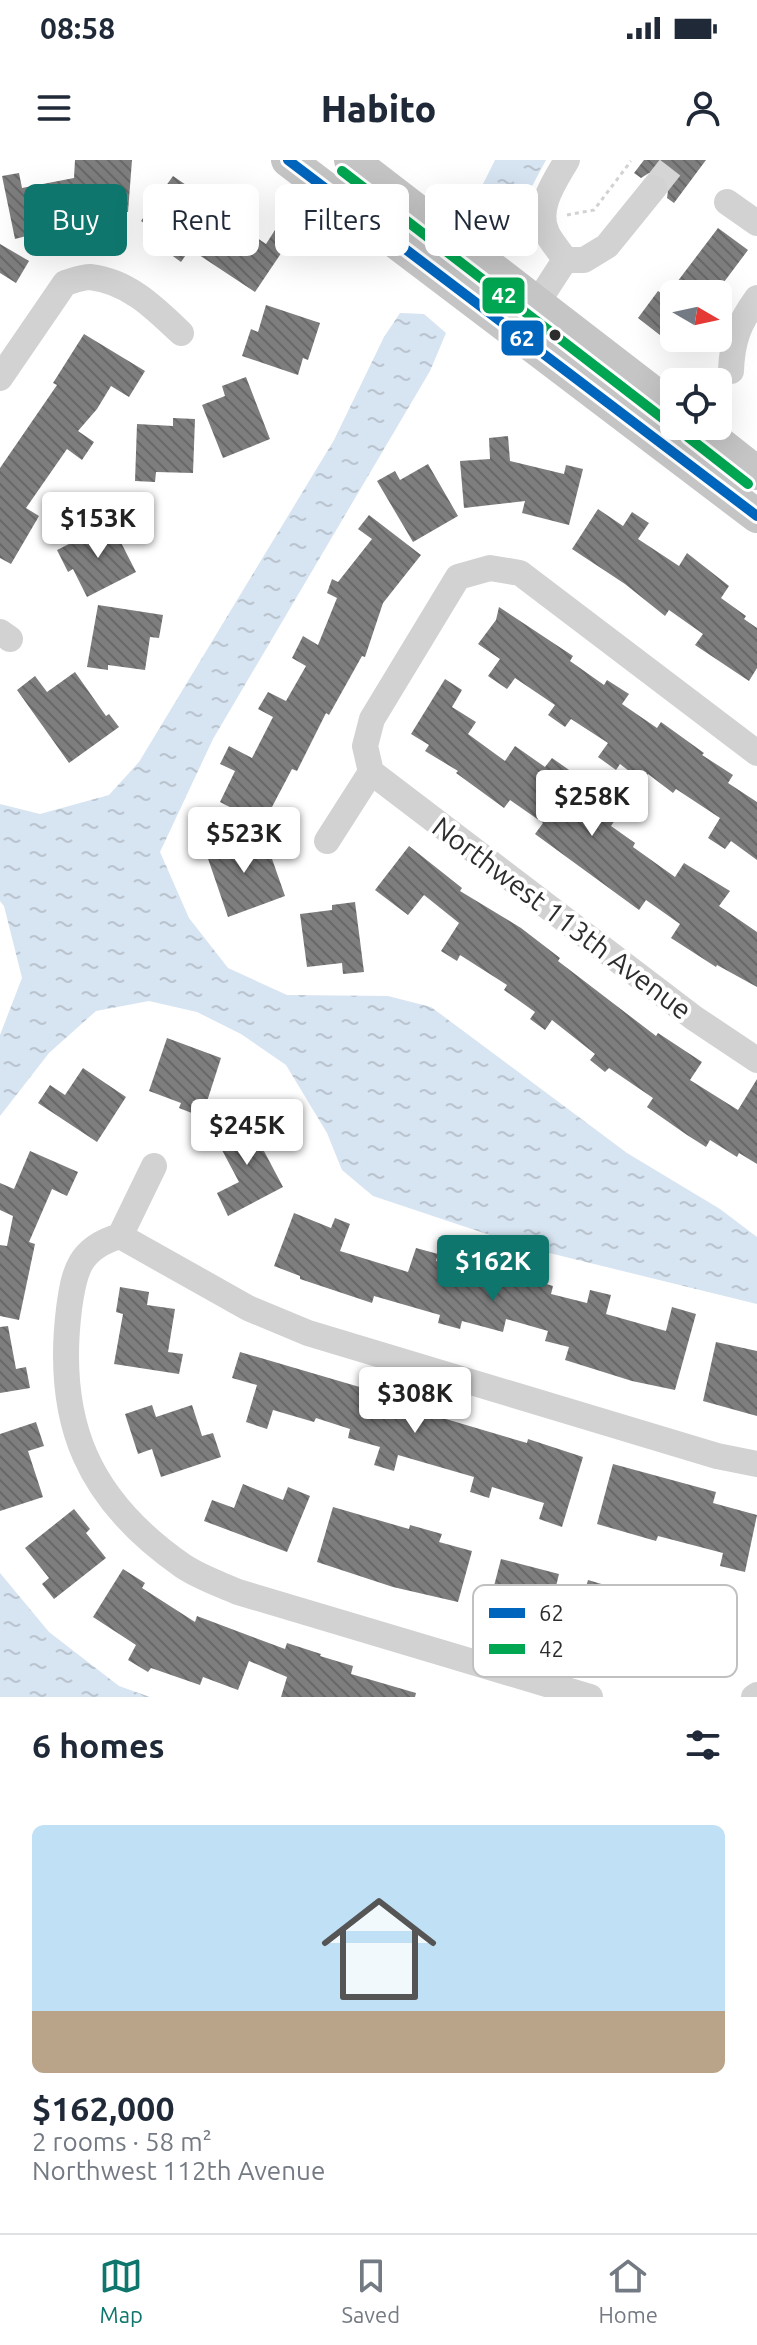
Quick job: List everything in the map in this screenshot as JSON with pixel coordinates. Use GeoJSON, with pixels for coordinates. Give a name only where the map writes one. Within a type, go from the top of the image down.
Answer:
{"type":"FeatureCollection","features":[{"type":"Feature","properties":{"kind":"main road"},"geometry":{"type":"LineString","coordinates":[[288,160],[757,516]]}},
{"type":"Feature","properties":{"kind":"main road"},"geometry":{"type":"LineString","coordinates":[[351,160],[660,398]]}},
{"type":"Feature","properties":{"kind":"main road"},"geometry":{"type":"LineString","coordinates":[[715,440],[757,473]]}},
{"type":"Feature","properties":{"kind":"street"},"geometry":{"type":"LineString","coordinates":[[565,260],[546,232],[544,219],[550,189],[567,160]]}},
{"type":"Feature","properties":{"kind":"street"},"geometry":{"type":"LineString","coordinates":[[565,260],[584,260],[607,246],[654,188]]}},
{"type":"Feature","properties":{"kind":"street"},"geometry":{"type":"LineString","coordinates":[[727,202],[757,223]]}},
{"type":"Feature","properties":{"kind":"street"},"geometry":{"type":"LineString","coordinates":[[518,333],[565,260]]}},
{"type":"Feature","properties":{"kind":"street"},"geometry":{"type":"LineString","coordinates":[[0,378],[65,283],[87,277],[116,284],[145,299],[181,333]]}},
{"type":"Feature","properties":{"kind":"street"},"geometry":{"type":"LineString","coordinates":[[731,368],[732,346],[743,316],[757,298]]}},
{"type":"Feature","properties":{"kind":"street"},"geometry":{"type":"LineString","coordinates":[[327,841],[371,772],[365,746],[372,719],[458,577],[490,568],[520,573],[757,753]]}},
{"type":"Feature","properties":{"kind":"street","name":"Northwest 113th Avenue"},"geometry":{"type":"LineString","coordinates":[[371,772],[694,1018],[757,1060]]}},
{"type":"Feature","properties":{"kind":"street"},"geometry":{"type":"LineString","coordinates":[[120,1236],[154,1166]]}},
{"type":"Feature","properties":{"kind":"street"},"geometry":{"type":"LineString","coordinates":[[473,1662],[238,1592],[185,1568],[140,1532],[92,1473],[75,1432],[66,1384],[65,1342],[72,1288],[86,1253],[101,1241],[120,1236],[248,1308],[308,1333],[717,1456],[757,1464]]}},
{"type":"Feature","properties":{"kind":"street"},"geometry":{"type":"LineString","coordinates":[[523,1677],[590,1697]]}},
{"type":"Feature","properties":{"kind":"path"},"geometry":{"type":"LineString","coordinates":[[544,219],[594,210],[631,161]]}},
{"type":"Feature","properties":{"kind":"water"},"geometry":{"type":"Polygon","coordinates":[[[495,160],[546,160],[533,184],[483,184],[495,160]]]}},
{"type":"Feature","properties":{"kind":"water"},"geometry":{"type":"Polygon","coordinates":[[[400,313],[424,314],[446,333],[430,371],[213,739],[160,852],[189,918],[228,968],[287,995],[388,996],[431,1007],[627,1153],[720,1209],[757,1237],[757,1304],[529,1248],[373,1196],[342,1170],[327,1133],[286,1065],[241,1034],[197,1012],[149,1001],[96,1011],[49,1053],[0,1116],[0,1035],[22,978],[4,906],[0,901],[0,804],[40,814],[109,795],[139,762],[334,440],[384,337],[400,313]]]}},
{"type":"Feature","properties":{"kind":"water"},"geometry":{"type":"Polygon","coordinates":[[[0,1573],[49,1632],[119,1686],[150,1697],[0,1697],[0,1573]]]}},
{"type":"Feature","properties":{"kind":"building"},"geometry":{"type":"Polygon","coordinates":[[[75,160],[132,160],[128,212],[127,184],[43,184],[74,178],[75,160]]]}},
{"type":"Feature","properties":{"kind":"building"},"geometry":{"type":"Polygon","coordinates":[[[644,160],[706,160],[674,203],[667,198],[669,183],[663,175],[649,173],[641,178],[634,173],[644,160]]]}},
{"type":"Feature","properties":{"kind":"building"},"geometry":{"type":"Polygon","coordinates":[[[19,173],[24,237],[15,239],[2,176],[19,173]]]}},
{"type":"Feature","properties":{"kind":"building"},"geometry":{"type":"Polygon","coordinates":[[[173,176],[185,184],[167,184],[173,176]]]}},
{"type":"Feature","properties":{"kind":"building"},"geometry":{"type":"Polygon","coordinates":[[[718,228],[748,250],[726,280],[679,280],[718,228]]]}},
{"type":"Feature","properties":{"kind":"building"},"geometry":{"type":"Polygon","coordinates":[[[275,230],[275,256],[279,256],[255,292],[201,256],[259,256],[259,239],[266,244],[275,230]]]}},
{"type":"Feature","properties":{"kind":"building"},"geometry":{"type":"Polygon","coordinates":[[[0,244],[29,261],[16,283],[0,273],[0,244]]]}},
{"type":"Feature","properties":{"kind":"building"},"geometry":{"type":"Polygon","coordinates":[[[658,291],[660,292],[660,335],[638,318],[658,291]]]}},
{"type":"Feature","properties":{"kind":"building"},"geometry":{"type":"Polygon","coordinates":[[[266,305],[320,323],[308,360],[303,358],[298,375],[242,356],[251,329],[258,332],[266,305]]]}},
{"type":"Feature","properties":{"kind":"building"},"geometry":{"type":"Polygon","coordinates":[[[84,334],[145,371],[129,397],[111,386],[78,431],[94,442],[82,460],[67,449],[26,508],[39,516],[11,564],[0,558],[0,468],[57,385],[53,383],[84,334]]]}},
{"type":"Feature","properties":{"kind":"building"},"geometry":{"type":"Polygon","coordinates":[[[246,377],[270,439],[223,458],[202,405],[225,396],[222,386],[246,377]]]}},
{"type":"Feature","properties":{"kind":"building"},"geometry":{"type":"Polygon","coordinates":[[[173,418],[195,419],[193,473],[156,472],[155,482],[135,481],[137,424],[173,426],[173,418]]]}},
{"type":"Feature","properties":{"kind":"building"},"geometry":{"type":"Polygon","coordinates":[[[508,436],[510,461],[564,474],[566,465],[583,469],[569,525],[522,513],[525,501],[464,508],[460,461],[490,459],[489,438],[508,436]]]}},
{"type":"Feature","properties":{"kind":"building"},"geometry":{"type":"Polygon","coordinates":[[[428,464],[458,516],[413,542],[377,481],[395,471],[400,480],[428,464]]]}},
{"type":"Feature","properties":{"kind":"building"},"geometry":{"type":"Polygon","coordinates":[[[598,509],[623,526],[632,512],[649,523],[638,539],[679,566],[687,553],[729,586],[721,598],[757,628],[757,668],[749,681],[695,645],[703,634],[669,610],[665,616],[625,584],[572,549],[598,509]]]}},
{"type":"Feature","properties":{"kind":"building"},"geometry":{"type":"Polygon","coordinates":[[[369,515],[421,555],[383,603],[365,657],[362,656],[329,715],[326,713],[297,771],[292,769],[263,824],[220,802],[235,771],[220,764],[229,746],[252,758],[273,717],[258,709],[268,692],[286,701],[306,666],[292,658],[303,636],[318,645],[337,598],[327,593],[332,579],[338,582],[372,539],[358,529],[369,515]]]}},
{"type":"Feature","properties":{"kind":"building"},"geometry":{"type":"Polygon","coordinates":[[[111,523],[136,572],[87,597],[73,569],[68,572],[57,550],[111,523]]]}},
{"type":"Feature","properties":{"kind":"building"},"geometry":{"type":"Polygon","coordinates":[[[98,605],[163,615],[159,638],[150,637],[145,670],[108,665],[108,670],[87,667],[98,605]]]}},
{"type":"Feature","properties":{"kind":"building"},"geometry":{"type":"Polygon","coordinates":[[[499,607],[573,656],[570,661],[604,685],[607,680],[629,694],[622,704],[657,728],[661,722],[733,775],[728,783],[757,802],[757,860],[731,841],[725,849],[708,838],[720,818],[676,789],[673,793],[648,774],[643,782],[620,764],[616,770],[598,757],[608,743],[571,719],[565,727],[548,715],[555,705],[515,678],[507,689],[488,676],[500,659],[478,644],[496,620],[499,607]]]}},
{"type":"Feature","properties":{"kind":"building"},"geometry":{"type":"Polygon","coordinates":[[[75,672],[106,716],[109,714],[119,727],[69,763],[17,690],[35,676],[47,692],[75,672]]]}},
{"type":"Feature","properties":{"kind":"building"},"geometry":{"type":"Polygon","coordinates":[[[445,679],[462,690],[452,707],[476,722],[468,734],[505,761],[515,746],[545,767],[552,758],[572,772],[563,785],[598,809],[601,806],[617,817],[611,826],[635,843],[633,847],[675,877],[684,863],[730,891],[719,906],[757,932],[757,987],[716,967],[671,938],[680,924],[646,900],[639,910],[535,834],[543,823],[510,800],[504,808],[456,773],[458,771],[425,751],[429,745],[411,734],[445,679]]]}},
{"type":"Feature","properties":{"kind":"building"},"geometry":{"type":"Polygon","coordinates":[[[264,836],[285,896],[228,917],[203,844],[220,838],[224,850],[264,836]]]}},
{"type":"Feature","properties":{"kind":"building"},"geometry":{"type":"Polygon","coordinates":[[[409,846],[462,888],[460,891],[521,928],[560,958],[558,961],[656,1036],[658,1033],[702,1062],[690,1080],[738,1110],[757,1079],[757,1164],[739,1153],[737,1157],[710,1140],[706,1147],[687,1135],[647,1107],[653,1098],[609,1068],[605,1072],[590,1060],[595,1054],[552,1020],[545,1030],[530,1019],[535,1012],[504,990],[507,985],[460,955],[457,961],[441,951],[459,923],[424,895],[408,915],[375,890],[409,846]]]}},
{"type":"Feature","properties":{"kind":"building"},"geometry":{"type":"Polygon","coordinates":[[[355,902],[364,972],[343,974],[342,963],[307,967],[300,914],[332,910],[332,905],[355,902]]]}},
{"type":"Feature","properties":{"kind":"building"},"geometry":{"type":"Polygon","coordinates":[[[167,1038],[221,1058],[202,1117],[179,1108],[181,1103],[149,1091],[167,1038]]]}},
{"type":"Feature","properties":{"kind":"building"},"geometry":{"type":"Polygon","coordinates":[[[83,1068],[126,1097],[97,1142],[38,1103],[50,1085],[65,1095],[83,1068]]]}},
{"type":"Feature","properties":{"kind":"building"},"geometry":{"type":"Polygon","coordinates":[[[257,1115],[265,1131],[256,1136],[283,1187],[228,1216],[217,1193],[239,1182],[215,1137],[257,1115]]]}},
{"type":"Feature","properties":{"kind":"building"},"geometry":{"type":"Polygon","coordinates":[[[30,1151],[78,1172],[67,1196],[52,1189],[29,1242],[35,1244],[19,1320],[0,1316],[0,1245],[7,1246],[13,1216],[0,1210],[0,1183],[14,1189],[30,1151]]]}},
{"type":"Feature","properties":{"kind":"building"},"geometry":{"type":"Polygon","coordinates":[[[294,1213],[331,1228],[335,1218],[350,1224],[340,1251],[408,1272],[416,1248],[438,1254],[436,1261],[490,1276],[495,1255],[521,1262],[518,1276],[553,1286],[551,1294],[587,1303],[590,1290],[611,1295],[606,1314],[666,1331],[672,1307],[696,1314],[675,1390],[632,1381],[565,1360],[569,1347],[545,1341],[548,1331],[506,1319],[503,1332],[462,1321],[460,1329],[438,1323],[440,1315],[374,1296],[372,1303],[300,1279],[300,1276],[274,1266],[294,1213]]]}},
{"type":"Feature","properties":{"kind":"building"},"geometry":{"type":"Polygon","coordinates":[[[120,1287],[149,1292],[147,1305],[175,1309],[168,1352],[183,1354],[179,1374],[114,1364],[123,1314],[116,1312],[120,1287]]]}},
{"type":"Feature","properties":{"kind":"building"},"geometry":{"type":"Polygon","coordinates":[[[8,1326],[16,1369],[26,1367],[30,1388],[0,1393],[0,1327],[8,1326]]]}},
{"type":"Feature","properties":{"kind":"building"},"geometry":{"type":"Polygon","coordinates":[[[716,1342],[757,1351],[757,1416],[703,1401],[716,1342]]]}},
{"type":"Feature","properties":{"kind":"building"},"geometry":{"type":"Polygon","coordinates":[[[240,1352],[380,1393],[413,1405],[412,1409],[527,1443],[528,1439],[583,1457],[562,1527],[539,1519],[544,1503],[492,1487],[489,1498],[470,1492],[474,1477],[398,1455],[394,1471],[374,1465],[380,1447],[348,1438],[350,1429],[316,1418],[314,1422],[273,1410],[267,1429],[246,1422],[257,1385],[232,1378],[240,1352]]]}},
{"type":"Feature","properties":{"kind":"building"},"geometry":{"type":"Polygon","coordinates":[[[152,1405],[156,1417],[192,1405],[202,1436],[213,1433],[221,1457],[161,1477],[152,1449],[138,1454],[125,1414],[152,1405]]]}},
{"type":"Feature","properties":{"kind":"building"},"geometry":{"type":"Polygon","coordinates":[[[36,1422],[44,1446],[28,1451],[43,1497],[0,1511],[0,1434],[36,1422]]]}},
{"type":"Feature","properties":{"kind":"building"},"geometry":{"type":"Polygon","coordinates":[[[613,1464],[716,1492],[713,1503],[757,1515],[745,1572],[720,1566],[723,1553],[658,1536],[656,1541],[597,1524],[613,1464]]]}},
{"type":"Feature","properties":{"kind":"building"},"geometry":{"type":"Polygon","coordinates":[[[243,1484],[283,1500],[288,1487],[310,1496],[287,1552],[204,1521],[212,1500],[234,1508],[243,1484]]]}},
{"type":"Feature","properties":{"kind":"building"},"geometry":{"type":"Polygon","coordinates":[[[333,1507],[409,1529],[410,1525],[442,1534],[439,1542],[472,1551],[458,1602],[393,1587],[317,1562],[333,1507]]]}},
{"type":"Feature","properties":{"kind":"building"},"geometry":{"type":"Polygon","coordinates":[[[74,1509],[90,1529],[86,1533],[106,1558],[54,1599],[42,1584],[49,1578],[25,1548],[74,1509]]]}},
{"type":"Feature","properties":{"kind":"building"},"geometry":{"type":"Polygon","coordinates":[[[501,1559],[559,1574],[556,1585],[494,1585],[501,1559]]]}},
{"type":"Feature","properties":{"kind":"building"},"geometry":{"type":"Polygon","coordinates":[[[123,1569],[145,1583],[142,1588],[195,1622],[197,1616],[285,1649],[287,1643],[321,1654],[353,1666],[351,1674],[416,1693],[415,1697],[281,1697],[287,1677],[249,1661],[238,1690],[203,1677],[200,1685],[151,1668],[148,1672],[128,1660],[136,1645],[93,1617],[123,1569]]]}},
{"type":"Feature","properties":{"kind":"building"},"geometry":{"type":"Polygon","coordinates":[[[588,1580],[605,1585],[587,1585],[588,1580]]]}},
{"type":"Feature","properties":{"kind":"tunnel"},"geometry":{"type":"LineString","coordinates":[[654,188],[676,160]]}},
{"type":"Feature","properties":{"kind":"transit line","name":"62"},"geometry":{"type":"LineString","coordinates":[[288,160],[757,516]]}},
{"type":"Feature","properties":{"kind":"transit line","name":"42"},"geometry":{"type":"LineString","coordinates":[[342,171],[660,416]]}},
{"type":"Feature","properties":{"kind":"transit line","name":"42"},"geometry":{"type":"LineString","coordinates":[[692,440],[748,484]]}}]}
